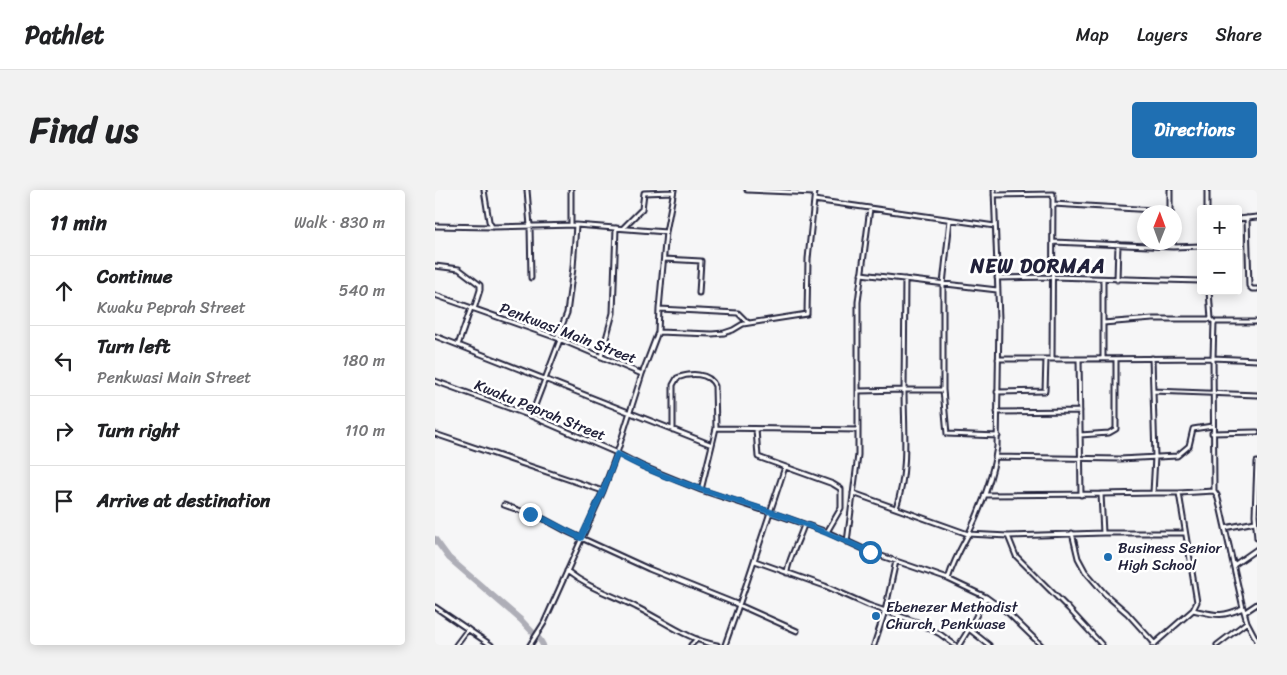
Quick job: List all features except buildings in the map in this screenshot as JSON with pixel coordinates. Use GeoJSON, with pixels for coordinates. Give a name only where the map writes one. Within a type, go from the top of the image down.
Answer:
{"type":"FeatureCollection","features":[{"type":"Feature","properties":{"kind":"street"},"geometry":{"type":"LineString","coordinates":[[484,190],[489,222],[492,227]]}},
{"type":"Feature","properties":{"kind":"street"},"geometry":{"type":"LineString","coordinates":[[527,190],[531,278]]}},
{"type":"Feature","properties":{"kind":"street"},"geometry":{"type":"LineString","coordinates":[[571,190],[571,225]]}},
{"type":"Feature","properties":{"kind":"street"},"geometry":{"type":"LineString","coordinates":[[658,332],[724,333],[748,323],[807,314],[808,259],[815,191],[747,190]]}},
{"type":"Feature","properties":{"kind":"street"},"geometry":{"type":"LineString","coordinates":[[948,579],[956,555],[968,534],[984,495],[996,457],[998,436],[998,359],[994,190]]}},
{"type":"Feature","properties":{"kind":"street"},"geometry":{"type":"LineString","coordinates":[[1170,190],[1171,205]]}},
{"type":"Feature","properties":{"kind":"street"},"geometry":{"type":"LineString","coordinates":[[1207,190],[1207,205]]}},
{"type":"Feature","properties":{"kind":"street"},"geometry":{"type":"LineString","coordinates":[[622,229],[642,209],[644,193],[674,191],[666,232],[658,332],[642,374]]}},
{"type":"Feature","properties":{"kind":"street"},"geometry":{"type":"LineString","coordinates":[[994,195],[1053,192],[1051,359]]}},
{"type":"Feature","properties":{"kind":"street"},"geometry":{"type":"LineString","coordinates":[[814,200],[995,226]]}},
{"type":"Feature","properties":{"kind":"street"},"geometry":{"type":"LineString","coordinates":[[1053,204],[1137,210]]}},
{"type":"Feature","properties":{"kind":"street"},"geometry":{"type":"LineString","coordinates":[[847,542],[858,455],[858,302],[870,208]]}},
{"type":"Feature","properties":{"kind":"street"},"geometry":{"type":"LineString","coordinates":[[1242,219],[1257,217]]}},
{"type":"Feature","properties":{"kind":"street"},"geometry":{"type":"LineString","coordinates":[[1247,218],[1249,286],[1252,289],[1257,289]]}},
{"type":"Feature","properties":{"kind":"street"},"geometry":{"type":"LineString","coordinates":[[949,220],[943,284],[943,390],[947,434],[998,436]]}},
{"type":"Feature","properties":{"kind":"street"},"geometry":{"type":"LineString","coordinates":[[435,226],[575,225],[666,232]]}},
{"type":"Feature","properties":{"kind":"street"},"geometry":{"type":"LineString","coordinates":[[531,416],[567,313],[573,268],[575,225]]}},
{"type":"Feature","properties":{"kind":"street"},"geometry":{"type":"LineString","coordinates":[[601,357],[613,312],[616,228]]}},
{"type":"Feature","properties":{"kind":"street"},"geometry":{"type":"LineString","coordinates":[[1053,242],[1137,244]]}},
{"type":"Feature","properties":{"kind":"street"},"geometry":{"type":"LineString","coordinates":[[1117,280],[1118,244]]}},
{"type":"Feature","properties":{"kind":"street"},"geometry":{"type":"LineString","coordinates":[[1182,245],[1197,246]]}},
{"type":"Feature","properties":{"kind":"street"},"geometry":{"type":"LineString","coordinates":[[664,259],[701,261],[699,293]]}},
{"type":"Feature","properties":{"kind":"street"},"geometry":{"type":"LineString","coordinates":[[435,266],[459,269],[480,285],[481,290],[458,345]]}},
{"type":"Feature","properties":{"kind":"street"},"geometry":{"type":"LineString","coordinates":[[861,274],[997,290]]}},
{"type":"Feature","properties":{"kind":"street"},"geometry":{"type":"LineString","coordinates":[[997,278],[1052,277],[1103,280],[1197,281]]}},
{"type":"Feature","properties":{"kind":"street"},"geometry":{"type":"LineString","coordinates":[[896,508],[902,488],[905,464],[905,280]]}},
{"type":"Feature","properties":{"kind":"street"},"geometry":{"type":"LineString","coordinates":[[1103,280],[1103,359]]}},
{"type":"Feature","properties":{"kind":"street","name":"Penkwasi Main Street"},"geometry":{"type":"LineString","coordinates":[[435,295],[559,339],[642,374],[617,454],[603,491],[544,623],[530,645]]}},
{"type":"Feature","properties":{"kind":"street"},"geometry":{"type":"LineString","coordinates":[[1210,295],[1213,321],[1212,433],[1214,491],[1218,499],[1247,622],[1257,641]]}},
{"type":"Feature","properties":{"kind":"street"},"geometry":{"type":"LineString","coordinates":[[659,308],[738,313],[748,323]]}},
{"type":"Feature","properties":{"kind":"street"},"geometry":{"type":"LineString","coordinates":[[1103,323],[1153,319],[1257,322]]}},
{"type":"Feature","properties":{"kind":"street"},"geometry":{"type":"LineString","coordinates":[[435,336],[712,445]]}},
{"type":"Feature","properties":{"kind":"street"},"geometry":{"type":"LineString","coordinates":[[1153,358],[1155,391],[1153,493]]}},
{"type":"Feature","properties":{"kind":"street"},"geometry":{"type":"LineString","coordinates":[[998,359],[1213,358],[1257,360]]}},
{"type":"Feature","properties":{"kind":"street"},"geometry":{"type":"LineString","coordinates":[[997,392],[1045,391],[1045,359]]}},
{"type":"Feature","properties":{"kind":"street"},"geometry":{"type":"LineString","coordinates":[[1079,359],[1081,495]]}},
{"type":"Feature","properties":{"kind":"street"},"geometry":{"type":"LineString","coordinates":[[1081,435],[1109,433],[1116,429],[1116,359]]}},
{"type":"Feature","properties":{"kind":"street"},"geometry":{"type":"LineString","coordinates":[[673,430],[673,385],[677,378],[707,376],[715,386],[716,428],[701,490]]}},
{"type":"Feature","properties":{"kind":"street","name":"Kwaku Peprah Street"},"geometry":{"type":"LineString","coordinates":[[435,380],[531,416],[642,466],[701,490],[827,532],[870,552],[948,579],[986,597],[1008,613],[1041,645]]}},
{"type":"Feature","properties":{"kind":"street"},"geometry":{"type":"LineString","coordinates":[[859,391],[943,390]]}},
{"type":"Feature","properties":{"kind":"street"},"geometry":{"type":"LineString","coordinates":[[1155,391],[1257,396]]}},
{"type":"Feature","properties":{"kind":"street"},"geometry":{"type":"LineString","coordinates":[[997,412],[1080,411]]}},
{"type":"Feature","properties":{"kind":"street"},"geometry":{"type":"LineString","coordinates":[[996,457],[1120,460],[1180,455],[1189,446],[1193,428],[1212,426]]}},
{"type":"Feature","properties":{"kind":"street"},"geometry":{"type":"LineString","coordinates":[[716,428],[858,430]]}},
{"type":"Feature","properties":{"kind":"street"},"geometry":{"type":"LineString","coordinates":[[756,429],[758,456],[833,484],[841,489],[841,508],[827,532]]}},
{"type":"Feature","properties":{"kind":"street"},"geometry":{"type":"LineString","coordinates":[[1212,433],[1257,432]]}},
{"type":"Feature","properties":{"kind":"street"},"geometry":{"type":"LineString","coordinates":[[435,434],[603,491]]}},
{"type":"Feature","properties":{"kind":"street"},"geometry":{"type":"LineString","coordinates":[[1257,462],[1255,522],[1257,538]]}},
{"type":"Feature","properties":{"kind":"street"},"geometry":{"type":"LineString","coordinates":[[725,645],[785,467]]}},
{"type":"Feature","properties":{"kind":"street"},"geometry":{"type":"LineString","coordinates":[[984,495],[1081,495],[1214,491]]}},
{"type":"Feature","properties":{"kind":"street"},"geometry":{"type":"LineString","coordinates":[[853,493],[968,534],[1008,536],[1073,533],[1185,533]]}},
{"type":"Feature","properties":{"kind":"street"},"geometry":{"type":"LineString","coordinates":[[1073,533],[1077,558],[1085,571],[1155,644],[1193,610],[1197,602],[1179,493]]}},
{"type":"Feature","properties":{"kind":"street"},"geometry":{"type":"LineString","coordinates":[[1101,494],[1103,533]]}},
{"type":"Feature","properties":{"kind":"street"},"geometry":{"type":"LineString","coordinates":[[504,505],[544,519],[649,569],[739,605],[797,631]]}},
{"type":"Feature","properties":{"kind":"street"},"geometry":{"type":"LineString","coordinates":[[1225,528],[1255,522]]}},
{"type":"Feature","properties":{"kind":"street"},"geometry":{"type":"LineString","coordinates":[[787,573],[790,560],[804,525]]}},
{"type":"Feature","properties":{"kind":"street"},"geometry":{"type":"LineString","coordinates":[[1008,536],[1016,556],[1102,645]]}},
{"type":"Feature","properties":{"kind":"street"},"geometry":{"type":"LineString","coordinates":[[1234,565],[1257,549]]}},
{"type":"Feature","properties":{"kind":"street"},"geometry":{"type":"LineString","coordinates":[[755,560],[924,626],[940,634],[955,645]]}},
{"type":"Feature","properties":{"kind":"street"},"geometry":{"type":"LineString","coordinates":[[874,645],[885,611],[896,561]]}},
{"type":"Feature","properties":{"kind":"street"},"geometry":{"type":"LineString","coordinates":[[567,571],[592,588],[635,606],[697,639],[717,645]]}},
{"type":"Feature","properties":{"kind":"street"},"geometry":{"type":"LineString","coordinates":[[959,645],[986,597]]}},
{"type":"Feature","properties":{"kind":"street"},"geometry":{"type":"LineString","coordinates":[[1193,610],[1225,616],[1257,604]]}},
{"type":"Feature","properties":{"kind":"street"},"geometry":{"type":"LineString","coordinates":[[435,607],[491,645]]}},
{"type":"Feature","properties":{"kind":"street"},"geometry":{"type":"LineString","coordinates":[[1217,645],[1247,622]]}},
{"type":"Feature","properties":{"kind":"street"},"geometry":{"type":"LineString","coordinates":[[456,645],[468,629]]}},
{"type":"Feature","properties":{"kind":"street"},"geometry":{"type":"LineString","coordinates":[[969,629],[989,645]]}},
{"type":"Feature","properties":{"kind":"street"},"geometry":{"type":"LineString","coordinates":[[691,645],[697,639]]}},
{"type":"Feature","properties":{"kind":"waterway"},"geometry":{"type":"LineString","coordinates":[[435,539],[449,558],[521,620],[543,645]]}},
{"type":"Feature","properties":{"kind":"place","name":"Business Senior High School"},"geometry":{"type":"Point","coordinates":[1108,557]}},
{"type":"Feature","properties":{"kind":"place","name":"Ebenezer Methodist Church, Penkwase"},"geometry":{"type":"Point","coordinates":[876,616]}},
{"type":"Feature","properties":{"kind":"district","name":"NEW DORMAA"},"geometry":{"type":"Point","coordinates":[1038,266]}},
{"type":"Feature","properties":{"kind":"route"},"geometry":{"type":"LineString","coordinates":[[530,514],[581,538],[603,491],[617,454],[701,490],[827,532],[870,552]]}}]}
